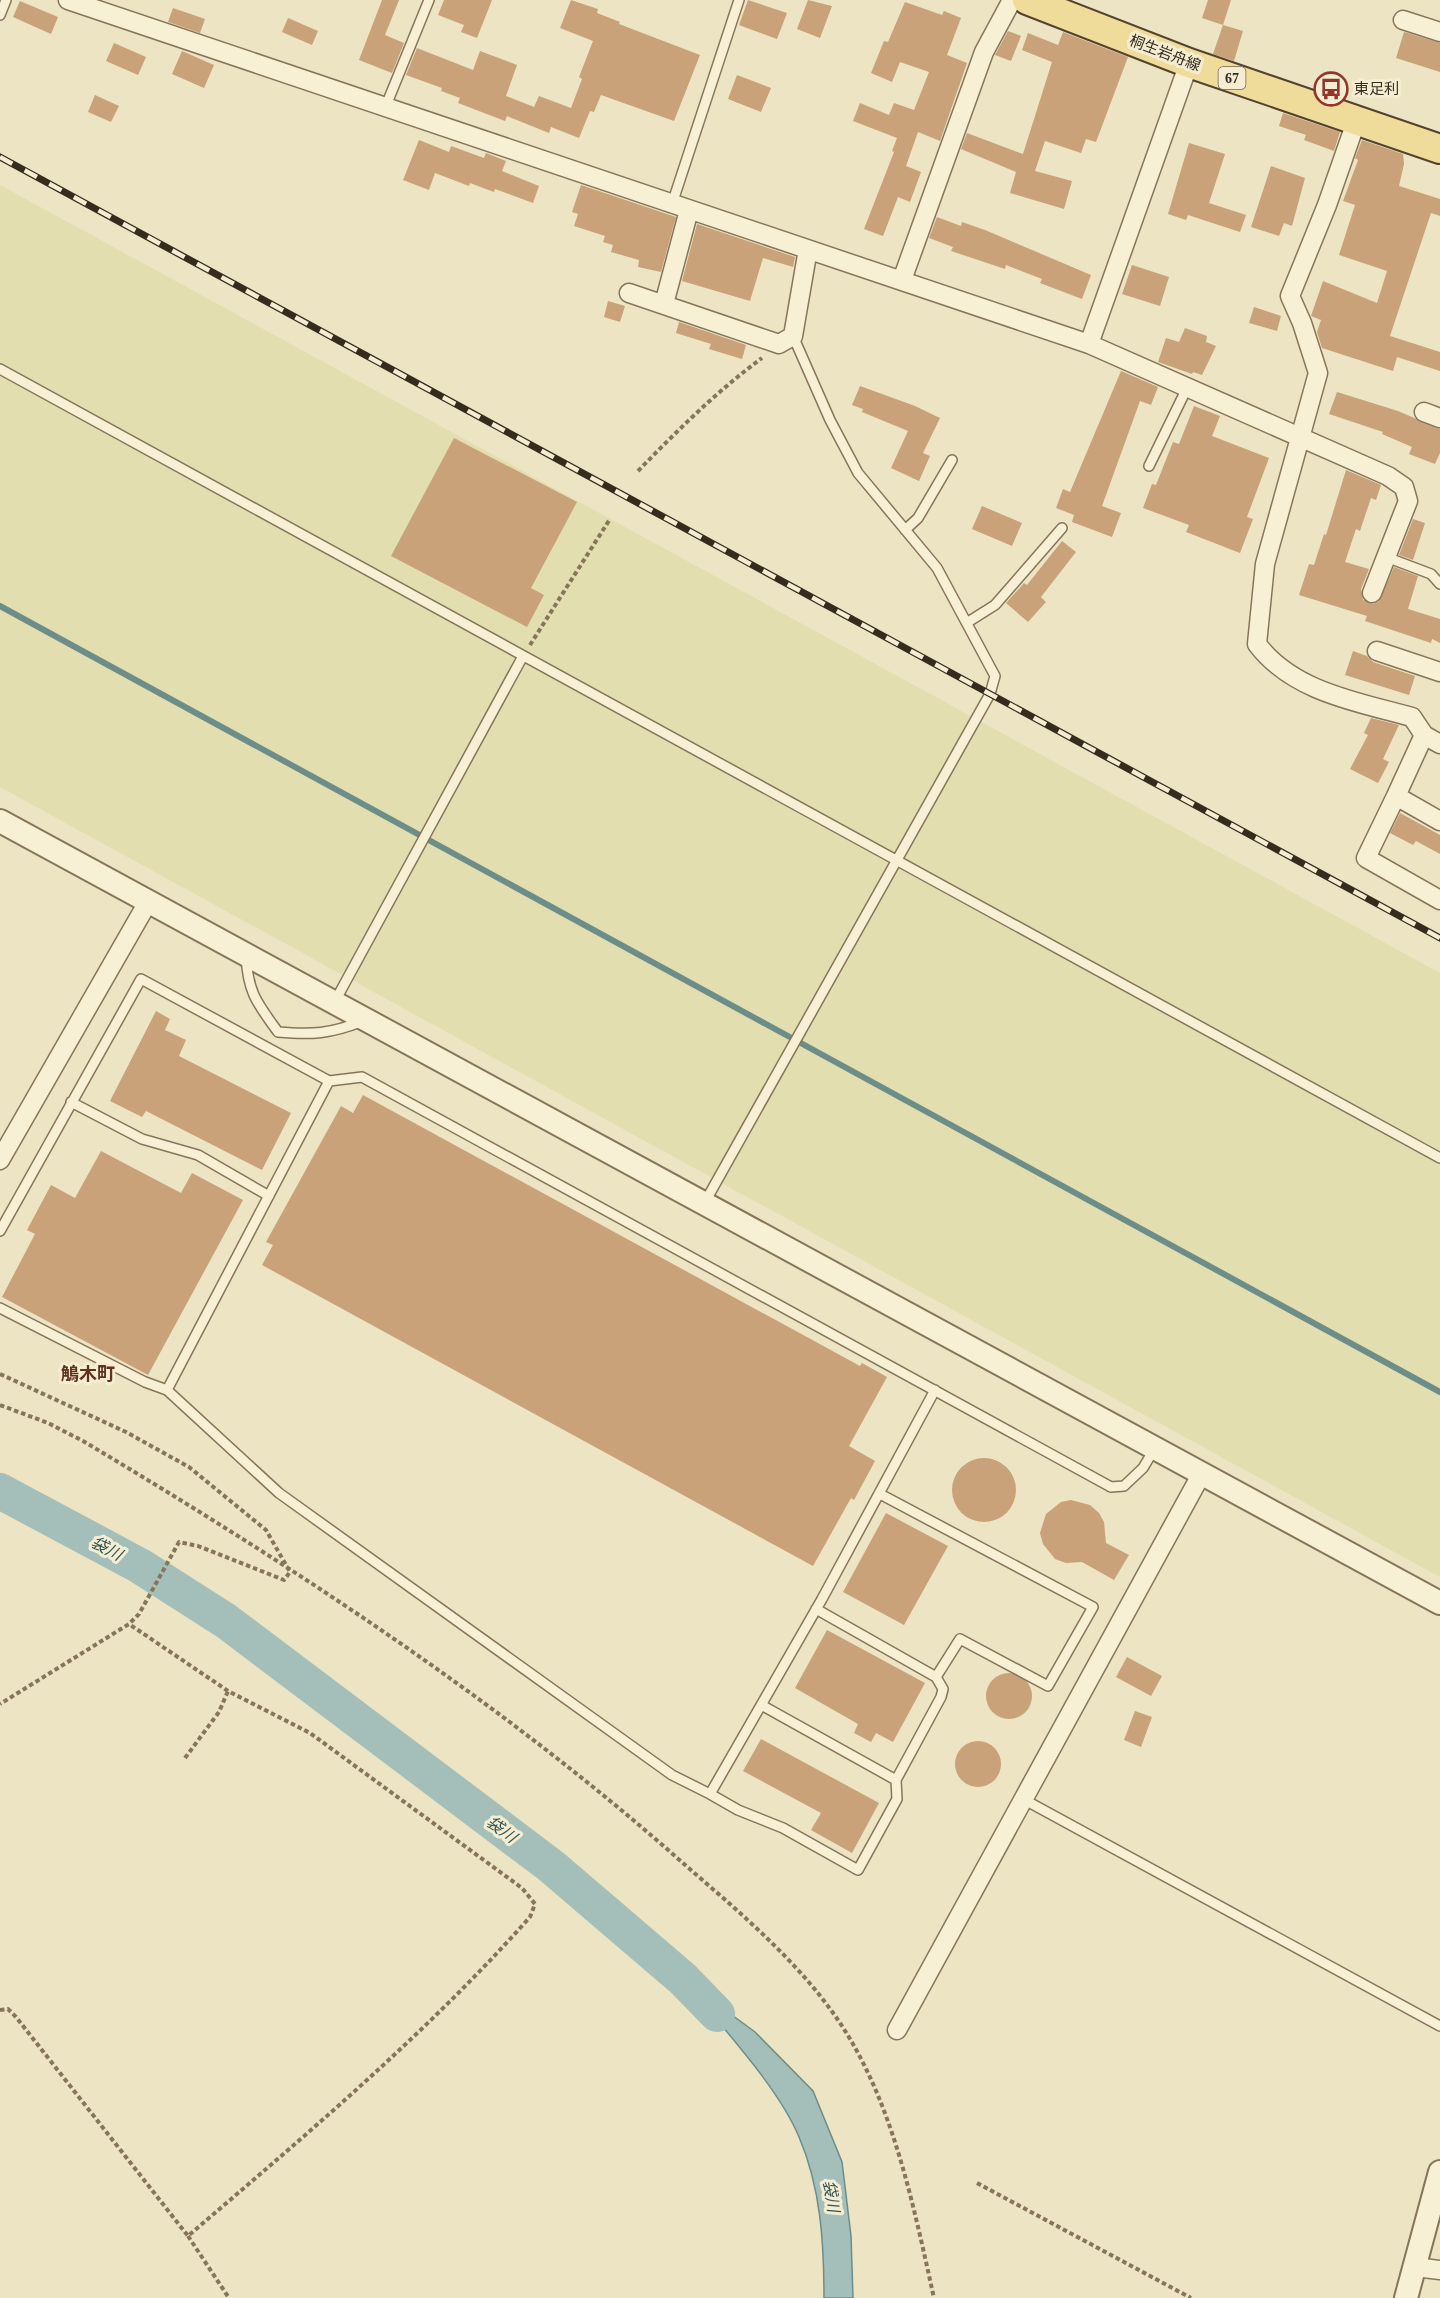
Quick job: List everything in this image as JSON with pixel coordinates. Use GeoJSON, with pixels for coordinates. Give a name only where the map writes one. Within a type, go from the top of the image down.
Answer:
{"type":"FeatureCollection","features":[{"type":"Feature","properties":{"kind":"main road","name":"桐生岩舟線"},"geometry":{"type":"LineString","coordinates":[[1027,0],[1189,63],[1358,119],[1440,149]]}},
{"type":"Feature","properties":{"kind":"street"},"geometry":{"type":"LineString","coordinates":[[68,0],[1089,344],[1299,439],[1388,476],[1404,487],[1408,501],[1372,593]]}},
{"type":"Feature","properties":{"kind":"street"},"geometry":{"type":"LineString","coordinates":[[902,280],[984,52],[1012,0]]}},
{"type":"Feature","properties":{"kind":"street"},"geometry":{"type":"LineString","coordinates":[[1403,20],[1440,32]]}},
{"type":"Feature","properties":{"kind":"street"},"geometry":{"type":"LineString","coordinates":[[1089,344],[1189,63]]}},
{"type":"Feature","properties":{"kind":"street"},"geometry":{"type":"LineString","coordinates":[[1358,119],[1327,205],[1290,296],[1302,323],[1318,373],[1265,564],[1257,644],[1265,654],[1309,686],[1412,717],[1424,735],[1440,744]]}},
{"type":"Feature","properties":{"kind":"street"},"geometry":{"type":"LineString","coordinates":[[664,304],[680,207]]}},
{"type":"Feature","properties":{"kind":"street"},"geometry":{"type":"LineString","coordinates":[[629,293],[786,340],[808,249]]}},
{"type":"Feature","properties":{"kind":"street"},"geometry":{"type":"LineString","coordinates":[[1377,651],[1440,672]]}},
{"type":"Feature","properties":{"kind":"street"},"geometry":{"type":"LineString","coordinates":[[1424,735],[1366,858],[1440,900]]}},
{"type":"Feature","properties":{"kind":"street"},"geometry":{"type":"LineString","coordinates":[[1396,796],[1440,821]]}},
{"type":"Feature","properties":{"kind":"street"},"geometry":{"type":"LineString","coordinates":[[0,821],[1440,1603]]}},
{"type":"Feature","properties":{"kind":"street"},"geometry":{"type":"LineString","coordinates":[[0,1160],[148,902]]}},
{"type":"Feature","properties":{"kind":"street"},"geometry":{"type":"LineString","coordinates":[[897,2030],[1202,1473]]}},
{"type":"Feature","properties":{"kind":"street"},"geometry":{"type":"LineString","coordinates":[[1406,2298],[1440,2172]]}},
{"type":"Feature","properties":{"kind":"street"},"geometry":{"type":"LineString","coordinates":[[1414,2267],[1440,2270]]}},
{"type":"Feature","properties":{"kind":"lane"},"geometry":{"type":"LineString","coordinates":[[0,15],[6,0]]}},
{"type":"Feature","properties":{"kind":"lane"},"geometry":{"type":"LineString","coordinates":[[386,108],[429,0]]}},
{"type":"Feature","properties":{"kind":"lane"},"geometry":{"type":"LineString","coordinates":[[680,207],[739,0]]}},
{"type":"Feature","properties":{"kind":"lane"},"geometry":{"type":"LineString","coordinates":[[704,1203],[994,684],[995,676],[937,568],[858,473],[786,340]]}},
{"type":"Feature","properties":{"kind":"lane"},"geometry":{"type":"LineString","coordinates":[[0,369],[1440,1158]]}},
{"type":"Feature","properties":{"kind":"lane"},"geometry":{"type":"LineString","coordinates":[[1149,466],[1187,388]]}},
{"type":"Feature","properties":{"kind":"lane"},"geometry":{"type":"LineString","coordinates":[[905,530],[918,518],[952,460]]}},
{"type":"Feature","properties":{"kind":"lane"},"geometry":{"type":"LineString","coordinates":[[968,622],[994,605],[1062,528]]}},
{"type":"Feature","properties":{"kind":"lane"},"geometry":{"type":"LineString","coordinates":[[1386,557],[1431,574],[1440,584]]}},
{"type":"Feature","properties":{"kind":"lane"},"geometry":{"type":"LineString","coordinates":[[334,1003],[523,656]]}},
{"type":"Feature","properties":{"kind":"lane"},"geometry":{"type":"LineString","coordinates":[[246,956],[247,982],[278,1032]]}},
{"type":"Feature","properties":{"kind":"lane"},"geometry":{"type":"LineString","coordinates":[[0,1231],[141,979],[268,1050],[329,1081],[362,1077],[1111,1486],[1124,1486],[1143,1468],[1155,1448]]}},
{"type":"Feature","properties":{"kind":"lane"},"geometry":{"type":"LineString","coordinates":[[278,1032],[317,1035],[340,1031],[365,1020]]}},
{"type":"Feature","properties":{"kind":"lane"},"geometry":{"type":"LineString","coordinates":[[268,1050],[278,1032]]}},
{"type":"Feature","properties":{"kind":"lane"},"geometry":{"type":"LineString","coordinates":[[167,1390],[329,1081]]}},
{"type":"Feature","properties":{"kind":"lane"},"geometry":{"type":"LineString","coordinates":[[72,1102],[142,1139],[198,1155],[268,1196]]}},
{"type":"Feature","properties":{"kind":"lane"},"geometry":{"type":"LineString","coordinates":[[0,1308],[145,1382],[167,1390],[279,1493],[672,1774],[738,1810],[783,1828],[858,1870],[897,1799],[896,1780],[944,1689],[936,1677],[816,1609]]}},
{"type":"Feature","properties":{"kind":"lane"},"geometry":{"type":"LineString","coordinates":[[710,1794],[763,1706],[935,1390]]}},
{"type":"Feature","properties":{"kind":"lane"},"geometry":{"type":"LineString","coordinates":[[880,1494],[1093,1607],[1048,1686],[960,1639],[936,1677]]}},
{"type":"Feature","properties":{"kind":"lane"},"geometry":{"type":"LineString","coordinates":[[763,1706],[896,1780]]}},
{"type":"Feature","properties":{"kind":"lane"},"geometry":{"type":"LineString","coordinates":[[1023,1799],[1440,2026]]}},
{"type":"Feature","properties":{"kind":"path"},"geometry":{"type":"LineString","coordinates":[[638,471],[691,418],[786,340]]}},
{"type":"Feature","properties":{"kind":"path"},"geometry":{"type":"LineString","coordinates":[[523,656],[610,519]]}},
{"type":"Feature","properties":{"kind":"path"},"geometry":{"type":"LineString","coordinates":[[0,1374],[126,1432],[189,1467],[266,1530],[290,1572]]}},
{"type":"Feature","properties":{"kind":"path"},"geometry":{"type":"LineString","coordinates":[[0,1405],[48,1423],[83,1441],[350,1610],[617,1804],[743,1916],[806,1979],[838,2020],[862,2061],[884,2112],[913,2203],[934,2298]]}},
{"type":"Feature","properties":{"kind":"path"},"geometry":{"type":"LineString","coordinates":[[0,1704],[129,1624],[139,1614],[174,1546],[179,1542],[198,1546],[284,1580],[290,1572]]}},
{"type":"Feature","properties":{"kind":"path"},"geometry":{"type":"LineString","coordinates":[[129,1624],[228,1691],[310,1733],[522,1888],[535,1904],[530,1917],[448,2005],[345,2101],[188,2236]]}},
{"type":"Feature","properties":{"kind":"path"},"geometry":{"type":"LineString","coordinates":[[185,1758],[219,1712],[228,1691]]}},
{"type":"Feature","properties":{"kind":"path"},"geometry":{"type":"LineString","coordinates":[[0,2010],[8,2009],[16,2017],[188,2236],[230,2298]]}},
{"type":"Feature","properties":{"kind":"path"},"geometry":{"type":"LineString","coordinates":[[977,2183],[1191,2298]]}},
{"type":"Feature","properties":{"kind":"shaded area"},"geometry":{"type":"Polygon","coordinates":[[[0,185],[1440,973],[1440,1577],[0,787],[0,185]]]}},
{"type":"Feature","properties":{"kind":"water"},"geometry":{"type":"Polygon","coordinates":[[[683,1979],[755,2032],[813,2091],[842,2162],[851,2236],[853,2298],[824,2298],[822,2237],[817,2196],[806,2156],[789,2117],[762,2076],[683,1979]]]}},
{"type":"Feature","properties":{"kind":"building"},"geometry":{"type":"Polygon","coordinates":[[[382,0],[399,0],[385,35],[404,43],[392,73],[359,60],[382,0]]]}},
{"type":"Feature","properties":{"kind":"building"},"geometry":{"type":"Polygon","coordinates":[[[444,0],[492,0],[477,38],[461,32],[464,25],[438,15],[444,0]]]}},
{"type":"Feature","properties":{"kind":"building"},"geometry":{"type":"Polygon","coordinates":[[[571,0],[598,9],[597,13],[620,22],[619,24],[700,55],[674,121],[601,95],[594,112],[590,111],[579,138],[551,127],[549,133],[507,116],[505,121],[458,103],[460,98],[441,91],[442,88],[406,75],[417,48],[473,70],[480,51],[517,65],[506,96],[534,107],[539,96],[571,108],[582,79],[579,77],[593,41],[560,28],[571,0]]]}},
{"type":"Feature","properties":{"kind":"building"},"geometry":{"type":"Polygon","coordinates":[[[748,0],[787,13],[777,39],[739,25],[748,0]]]}},
{"type":"Feature","properties":{"kind":"building"},"geometry":{"type":"Polygon","coordinates":[[[808,0],[832,6],[820,38],[797,29],[808,0]]]}},
{"type":"Feature","properties":{"kind":"building"},"geometry":{"type":"Polygon","coordinates":[[[1208,0],[1231,0],[1223,25],[1202,18],[1208,0]]]}},
{"type":"Feature","properties":{"kind":"building"},"geometry":{"type":"Polygon","coordinates":[[[20,1],[58,17],[51,34],[13,17],[20,1]]]}},
{"type":"Feature","properties":{"kind":"building"},"geometry":{"type":"Polygon","coordinates":[[[905,2],[942,15],[944,11],[961,18],[947,55],[967,63],[940,141],[918,132],[906,166],[921,172],[910,202],[898,197],[883,236],[864,229],[894,152],[892,151],[897,138],[853,121],[860,103],[889,115],[894,103],[914,110],[929,72],[900,62],[892,82],[871,73],[884,41],[888,42],[905,2]]]}},
{"type":"Feature","properties":{"kind":"building"},"geometry":{"type":"Polygon","coordinates":[[[173,8],[205,19],[200,33],[168,22],[173,8]]]}},
{"type":"Feature","properties":{"kind":"building"},"geometry":{"type":"Polygon","coordinates":[[[288,18],[318,31],[312,45],[282,32],[288,18]]]}},
{"type":"Feature","properties":{"kind":"building"},"geometry":{"type":"Polygon","coordinates":[[[1223,25],[1243,31],[1234,61],[1213,54],[1223,25]]]}},
{"type":"Feature","properties":{"kind":"building"},"geometry":{"type":"Polygon","coordinates":[[[1008,31],[1021,36],[1011,61],[995,55],[1008,31]]]}},
{"type":"Feature","properties":{"kind":"building"},"geometry":{"type":"Polygon","coordinates":[[[1063,32],[1128,57],[1096,142],[1086,139],[1081,153],[1045,141],[1035,171],[1072,181],[1064,209],[1010,193],[1016,172],[961,149],[967,133],[1023,154],[1052,62],[1022,50],[1028,33],[1058,45],[1063,32]]]}},
{"type":"Feature","properties":{"kind":"building"},"geometry":{"type":"Polygon","coordinates":[[[1404,32],[1440,43],[1440,72],[1396,58],[1404,32]]]}},
{"type":"Feature","properties":{"kind":"building"},"geometry":{"type":"Polygon","coordinates":[[[114,43],[146,57],[138,75],[106,61],[114,43]]]}},
{"type":"Feature","properties":{"kind":"building"},"geometry":{"type":"Polygon","coordinates":[[[182,51],[214,65],[204,88],[172,74],[182,51]]]}},
{"type":"Feature","properties":{"kind":"building"},"geometry":{"type":"Polygon","coordinates":[[[737,75],[771,88],[761,112],[728,99],[737,75]]]}},
{"type":"Feature","properties":{"kind":"building"},"geometry":{"type":"Polygon","coordinates":[[[95,95],[119,106],[111,122],[88,112],[95,95]]]}},
{"type":"Feature","properties":{"kind":"building"},"geometry":{"type":"Polygon","coordinates":[[[1283,113],[1340,132],[1334,151],[1304,140],[1306,135],[1279,126],[1283,113]]]}},
{"type":"Feature","properties":{"kind":"building"},"geometry":{"type":"Polygon","coordinates":[[[419,140],[449,152],[451,146],[484,158],[486,153],[506,161],[502,171],[539,186],[533,203],[495,189],[494,192],[470,183],[469,186],[435,173],[429,190],[403,180],[419,140]]]}},
{"type":"Feature","properties":{"kind":"building"},"geometry":{"type":"Polygon","coordinates":[[[1362,140],[1403,154],[1404,164],[1399,186],[1440,199],[1440,216],[1431,213],[1390,336],[1440,352],[1440,371],[1397,357],[1393,371],[1322,348],[1317,332],[1321,320],[1311,316],[1323,281],[1377,303],[1387,271],[1339,255],[1355,205],[1343,201],[1358,160],[1355,158],[1362,140]]]}},
{"type":"Feature","properties":{"kind":"building"},"geometry":{"type":"Polygon","coordinates":[[[1189,143],[1225,154],[1209,203],[1246,215],[1240,232],[1188,215],[1186,220],[1168,214],[1189,143]]]}},
{"type":"Feature","properties":{"kind":"building"},"geometry":{"type":"Polygon","coordinates":[[[1271,166],[1305,178],[1292,226],[1284,223],[1279,236],[1251,227],[1271,166]]]}},
{"type":"Feature","properties":{"kind":"building"},"geometry":{"type":"Polygon","coordinates":[[[581,185],[676,217],[661,272],[638,267],[639,260],[611,252],[613,245],[603,242],[605,236],[574,226],[578,214],[572,212],[581,185]]]}},
{"type":"Feature","properties":{"kind":"building"},"geometry":{"type":"Polygon","coordinates":[[[937,217],[961,226],[962,222],[985,230],[1091,275],[1082,299],[1040,283],[1042,279],[1006,265],[1005,269],[951,251],[953,247],[929,238],[937,217]]]}},
{"type":"Feature","properties":{"kind":"building"},"geometry":{"type":"Polygon","coordinates":[[[697,224],[795,257],[793,267],[763,258],[750,301],[682,281],[697,224]]]}},
{"type":"Feature","properties":{"kind":"building"},"geometry":{"type":"Polygon","coordinates":[[[1132,265],[1169,277],[1160,306],[1122,294],[1132,265]]]}},
{"type":"Feature","properties":{"kind":"building"},"geometry":{"type":"Polygon","coordinates":[[[608,301],[625,306],[620,322],[604,317],[608,301]]]}},
{"type":"Feature","properties":{"kind":"building"},"geometry":{"type":"Polygon","coordinates":[[[1254,307],[1281,316],[1277,331],[1249,323],[1254,307]]]}},
{"type":"Feature","properties":{"kind":"building"},"geometry":{"type":"Polygon","coordinates":[[[679,322],[746,345],[742,359],[709,349],[711,344],[676,333],[679,322]]]}},
{"type":"Feature","properties":{"kind":"building"},"geometry":{"type":"Polygon","coordinates":[[[1185,328],[1207,336],[1206,342],[1216,346],[1202,375],[1193,372],[1192,374],[1158,362],[1166,338],[1179,342],[1185,328]]]}},
{"type":"Feature","properties":{"kind":"building"},"geometry":{"type":"Polygon","coordinates":[[[1121,371],[1158,387],[1151,405],[1140,401],[1102,506],[1121,513],[1112,537],[1072,522],[1074,515],[1056,508],[1063,489],[1070,492],[1121,371]]]}},
{"type":"Feature","properties":{"kind":"building"},"geometry":{"type":"Polygon","coordinates":[[[860,386],[915,406],[940,418],[923,453],[930,456],[919,481],[891,468],[908,431],[862,412],[863,409],[852,405],[860,386]]]}},
{"type":"Feature","properties":{"kind":"building"},"geometry":{"type":"Polygon","coordinates":[[[1337,392],[1398,411],[1440,429],[1440,453],[1435,464],[1409,454],[1412,447],[1382,434],[1383,432],[1329,414],[1337,392]]]}},
{"type":"Feature","properties":{"kind":"building"},"geometry":{"type":"Polygon","coordinates":[[[1194,406],[1220,416],[1212,436],[1269,458],[1247,517],[1253,519],[1240,553],[1186,532],[1189,525],[1143,508],[1152,484],[1156,485],[1173,442],[1179,444],[1194,406]]]}},
{"type":"Feature","properties":{"kind":"building"},"geometry":{"type":"Polygon","coordinates":[[[454,438],[577,502],[531,588],[544,595],[527,627],[391,556],[454,438]]]}},
{"type":"Feature","properties":{"kind":"building"},"geometry":{"type":"Polygon","coordinates":[[[1346,470],[1381,485],[1376,500],[1371,498],[1360,531],[1356,529],[1345,562],[1369,569],[1361,589],[1363,600],[1373,604],[1379,601],[1394,567],[1418,576],[1408,609],[1440,619],[1440,643],[1432,639],[1431,643],[1365,621],[1367,616],[1299,595],[1309,564],[1314,565],[1324,534],[1326,535],[1346,470]]]}},
{"type":"Feature","properties":{"kind":"building"},"geometry":{"type":"Polygon","coordinates":[[[982,506],[1022,523],[1012,546],[972,529],[982,506]]]}},
{"type":"Feature","properties":{"kind":"building"},"geometry":{"type":"Polygon","coordinates":[[[1413,519],[1425,523],[1413,560],[1399,555],[1413,519]]]}},
{"type":"Feature","properties":{"kind":"building"},"geometry":{"type":"Polygon","coordinates":[[[1062,541],[1076,552],[1041,597],[1046,602],[1028,622],[1006,603],[1024,583],[1027,585],[1062,541]]]}},
{"type":"Feature","properties":{"kind":"building"},"geometry":{"type":"Polygon","coordinates":[[[1353,651],[1367,656],[1373,662],[1415,676],[1409,695],[1345,675],[1353,651]]]}},
{"type":"Feature","properties":{"kind":"building"},"geometry":{"type":"Polygon","coordinates":[[[1371,718],[1399,725],[1383,759],[1389,762],[1378,783],[1350,769],[1368,735],[1364,733],[1371,718]]]}},
{"type":"Feature","properties":{"kind":"building"},"geometry":{"type":"Polygon","coordinates":[[[1400,813],[1440,835],[1440,854],[1416,841],[1413,845],[1390,833],[1400,813]]]}},
{"type":"Feature","properties":{"kind":"building"},"geometry":{"type":"Polygon","coordinates":[[[156,1011],[170,1019],[165,1030],[186,1040],[179,1056],[291,1113],[262,1170],[146,1111],[142,1117],[110,1101],[156,1011]]]}},
{"type":"Feature","properties":{"kind":"building"},"geometry":{"type":"Polygon","coordinates":[[[363,1095],[860,1366],[862,1363],[887,1377],[849,1446],[875,1461],[854,1500],[851,1498],[813,1566],[262,1265],[273,1245],[266,1242],[341,1106],[353,1113],[363,1095]]]}},
{"type":"Feature","properties":{"kind":"building"},"geometry":{"type":"Polygon","coordinates":[[[101,1151],[181,1193],[192,1173],[243,1200],[148,1375],[2,1297],[35,1234],[27,1230],[51,1185],[75,1198],[101,1151]]]}},
{"type":"Feature","properties":{"kind":"building"},"geometry":{"type":"Polygon","coordinates":[[[984,1458],[996,1460],[1007,1467],[1014,1478],[1016,1490],[1014,1502],[1007,1513],[996,1520],[984,1522],[972,1520],[961,1513],[954,1502],[952,1490],[954,1478],[961,1467],[972,1460],[984,1458]]]}},
{"type":"Feature","properties":{"kind":"building"},"geometry":{"type":"Polygon","coordinates":[[[1071,1500],[1090,1505],[1099,1513],[1104,1522],[1106,1543],[1129,1555],[1114,1580],[1082,1562],[1066,1563],[1055,1559],[1043,1544],[1040,1533],[1046,1514],[1061,1502],[1071,1500]]]}},
{"type":"Feature","properties":{"kind":"building"},"geometry":{"type":"Polygon","coordinates":[[[886,1513],[948,1546],[904,1625],[843,1592],[886,1513]]]}},
{"type":"Feature","properties":{"kind":"building"},"geometry":{"type":"Polygon","coordinates":[[[827,1630],[925,1683],[893,1742],[876,1733],[871,1742],[854,1733],[858,1724],[795,1688],[827,1630]]]}},
{"type":"Feature","properties":{"kind":"building"},"geometry":{"type":"Polygon","coordinates":[[[1127,1657],[1162,1676],[1151,1696],[1116,1677],[1127,1657]]]}},
{"type":"Feature","properties":{"kind":"building"},"geometry":{"type":"Polygon","coordinates":[[[1009,1673],[1025,1680],[1032,1696],[1025,1712],[1009,1719],[993,1712],[986,1696],[993,1680],[1009,1673]]]}},
{"type":"Feature","properties":{"kind":"building"},"geometry":{"type":"Polygon","coordinates":[[[1135,1711],[1152,1717],[1141,1747],[1124,1740],[1135,1711]]]}},
{"type":"Feature","properties":{"kind":"building"},"geometry":{"type":"Polygon","coordinates":[[[761,1739],[879,1803],[852,1853],[811,1830],[821,1813],[743,1771],[761,1739]]]}},
{"type":"Feature","properties":{"kind":"building"},"geometry":{"type":"Polygon","coordinates":[[[978,1741],[987,1742],[994,1748],[1000,1755],[1000,1773],[994,1780],[987,1786],[978,1787],[969,1786],[962,1780],[956,1773],[955,1764],[956,1755],[962,1748],[969,1742],[978,1741]]]}},
{"type":"Feature","properties":{"kind":"waterway"},"geometry":{"type":"LineString","coordinates":[[0,606],[1440,1392]]}},
{"type":"Feature","properties":{"kind":"waterway","name":"袋川"},"geometry":{"type":"LineString","coordinates":[[0,1491],[140,1566],[226,1621],[551,1866],[683,1979],[717,2014]]}},
{"type":"Feature","properties":{"kind":"railway"},"geometry":{"type":"LineString","coordinates":[[0,157],[1440,938]]}},
{"type":"Feature","properties":{"kind":"place","name":"東足利"},"geometry":{"type":"Point","coordinates":[1331,89]}},
{"type":"Feature","properties":{"kind":"district","name":"鵤木町"},"geometry":{"type":"Point","coordinates":[88,1374]}}]}
